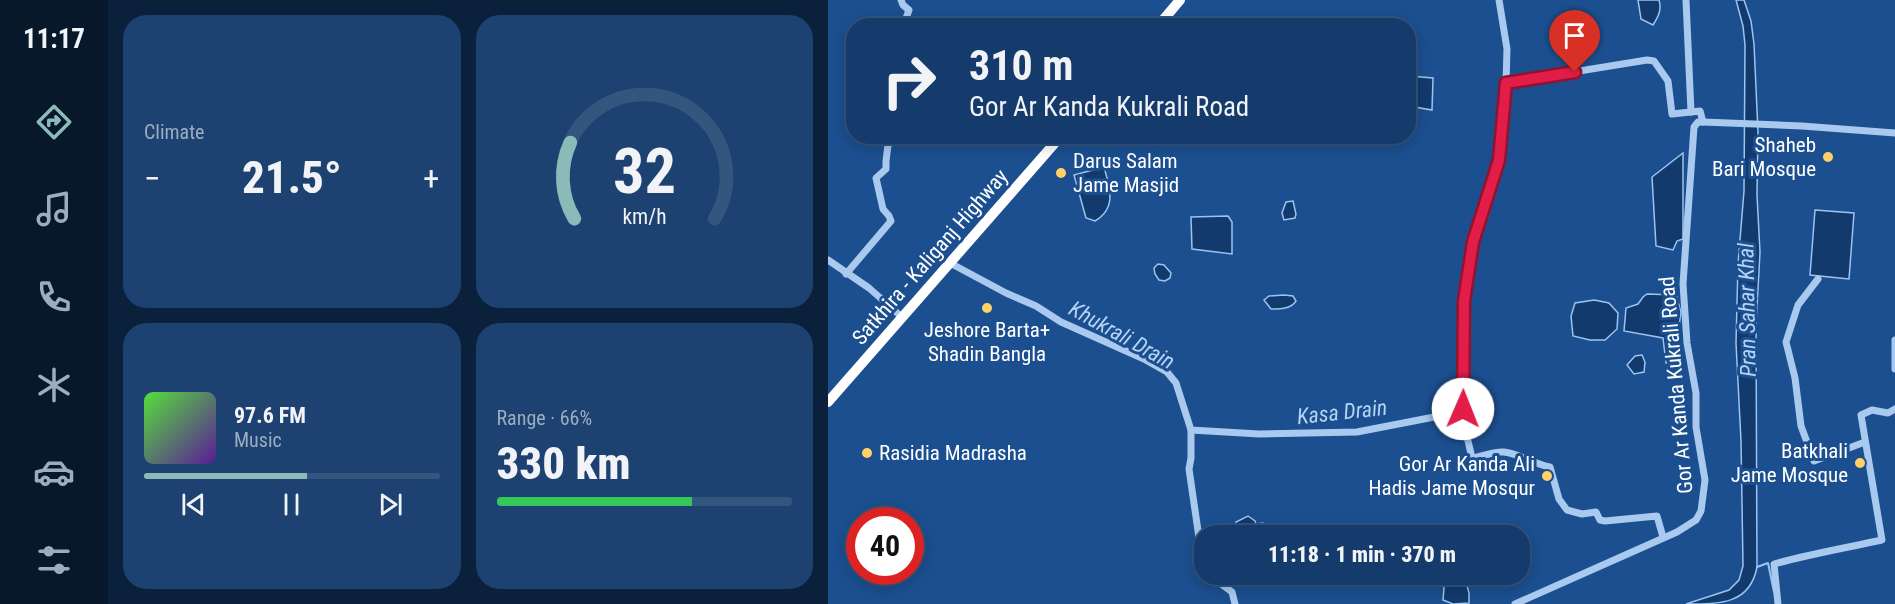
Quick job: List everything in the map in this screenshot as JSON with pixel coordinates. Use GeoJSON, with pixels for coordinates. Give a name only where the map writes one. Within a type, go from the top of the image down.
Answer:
{"type":"FeatureCollection","features":[{"type":"Feature","properties":{"kind":"highway"},"geometry":{"type":"LineString","coordinates":[[1165,18],[1180,0]]}},
{"type":"Feature","properties":{"kind":"highway","name":"Satkhira - Kaliganj Highway"},"geometry":{"type":"LineString","coordinates":[[828,402],[1054,144]]}},
{"type":"Feature","properties":{"kind":"street"},"geometry":{"type":"LineString","coordinates":[[902,0],[903,6],[909,10],[906,18]]}},
{"type":"Feature","properties":{"kind":"street"},"geometry":{"type":"LineString","coordinates":[[1498,0],[1507,49],[1499,160],[1473,242],[1464,301],[1462,334],[1464,399],[1461,411],[1472,458],[1502,452],[1550,467],[1559,499],[1567,510],[1582,514],[1596,512],[1600,520],[1605,521],[1658,516],[1663,537]]}},
{"type":"Feature","properties":{"kind":"street"},"geometry":{"type":"LineString","coordinates":[[1686,0],[1691,112]]}},
{"type":"Feature","properties":{"kind":"street"},"geometry":{"type":"LineString","coordinates":[[1506,83],[1647,60],[1654,61],[1668,81],[1672,114],[1700,111],[1703,122],[1895,133]]}},
{"type":"Feature","properties":{"kind":"street","name":"Gor Ar Kanda Kukrali Road"},"geometry":{"type":"LineString","coordinates":[[1515,604],[1677,532],[1696,520],[1701,511],[1704,473],[1696,427],[1696,393],[1686,343],[1683,284],[1694,127],[1698,122],[1703,122]]}},
{"type":"Feature","properties":{"kind":"street"},"geometry":{"type":"LineString","coordinates":[[846,274],[891,221],[883,209],[876,178],[886,169],[889,144]]}},
{"type":"Feature","properties":{"kind":"street"},"geometry":{"type":"LineString","coordinates":[[828,260],[869,288],[903,318]]}},
{"type":"Feature","properties":{"kind":"street"},"geometry":{"type":"LineString","coordinates":[[950,263],[1036,306],[1061,322],[1167,372],[1176,383],[1191,430],[1190,469],[1198,525]]}},
{"type":"Feature","properties":{"kind":"street"},"geometry":{"type":"LineString","coordinates":[[1818,279],[1798,305],[1786,342],[1795,378],[1801,426],[1814,461],[1865,442]]}},
{"type":"Feature","properties":{"kind":"street"},"geometry":{"type":"LineString","coordinates":[[1895,340],[1895,369]]}},
{"type":"Feature","properties":{"kind":"street"},"geometry":{"type":"LineString","coordinates":[[1778,604],[1774,564],[1818,552],[1882,540],[1861,415],[1872,410],[1888,413],[1895,409]]}},
{"type":"Feature","properties":{"kind":"street"},"geometry":{"type":"LineString","coordinates":[[1191,430],[1259,434],[1357,432],[1416,422],[1461,411]]}},
{"type":"Feature","properties":{"kind":"street"},"geometry":{"type":"LineString","coordinates":[[1223,585],[1232,592],[1236,604]]}},
{"type":"Feature","properties":{"kind":"water"},"geometry":{"type":"Polygon","coordinates":[[[1638,0],[1659,0],[1660,10],[1653,25],[1641,19],[1638,0]]]}},
{"type":"Feature","properties":{"kind":"water","name":"Pran Sahar Khal"},"geometry":{"type":"Polygon","coordinates":[[[1736,0],[1744,0],[1751,21],[1758,132],[1757,195],[1760,252],[1756,326],[1757,567],[1748,588],[1741,595],[1722,602],[1686,604],[1729,590],[1739,580],[1743,566],[1741,441],[1736,343],[1738,264],[1744,191],[1745,45],[1736,0]]]}},
{"type":"Feature","properties":{"kind":"water"},"geometry":{"type":"Polygon","coordinates":[[[1416,77],[1433,78],[1432,110],[1416,107],[1416,77]]]}},
{"type":"Feature","properties":{"kind":"water"},"geometry":{"type":"Polygon","coordinates":[[[1683,153],[1683,239],[1677,241],[1673,250],[1656,246],[1652,177],[1683,153]]]}},
{"type":"Feature","properties":{"kind":"water"},"geometry":{"type":"Polygon","coordinates":[[[1104,167],[1110,190],[1109,204],[1107,210],[1095,221],[1086,218],[1074,175],[1104,167]]]}},
{"type":"Feature","properties":{"kind":"water"},"geometry":{"type":"Polygon","coordinates":[[[1293,201],[1295,218],[1284,220],[1282,213],[1286,202],[1293,201]]]}},
{"type":"Feature","properties":{"kind":"water"},"geometry":{"type":"Polygon","coordinates":[[[1815,210],[1854,213],[1849,279],[1810,275],[1815,210]]]}},
{"type":"Feature","properties":{"kind":"water"},"geometry":{"type":"Polygon","coordinates":[[[1228,216],[1232,222],[1232,254],[1192,249],[1191,217],[1228,216]]]}},
{"type":"Feature","properties":{"kind":"water"},"geometry":{"type":"Polygon","coordinates":[[[1158,264],[1164,265],[1171,273],[1170,278],[1165,281],[1159,280],[1154,268],[1158,264]]]}},
{"type":"Feature","properties":{"kind":"water"},"geometry":{"type":"Polygon","coordinates":[[[1647,294],[1676,295],[1681,312],[1678,333],[1681,361],[1666,363],[1663,338],[1624,331],[1626,308],[1638,304],[1647,294]]]}},
{"type":"Feature","properties":{"kind":"water"},"geometry":{"type":"Polygon","coordinates":[[[1269,296],[1293,296],[1296,301],[1294,304],[1282,309],[1271,309],[1264,300],[1269,296]]]}},
{"type":"Feature","properties":{"kind":"water"},"geometry":{"type":"Polygon","coordinates":[[[1594,300],[1609,303],[1618,313],[1617,329],[1605,340],[1590,340],[1573,336],[1571,316],[1575,303],[1594,300]]]}},
{"type":"Feature","properties":{"kind":"water"},"geometry":{"type":"Polygon","coordinates":[[[1642,355],[1645,362],[1644,372],[1634,374],[1627,365],[1635,356],[1642,355]]]}},
{"type":"Feature","properties":{"kind":"water"},"geometry":{"type":"Polygon","coordinates":[[[1248,516],[1256,524],[1263,523],[1263,525],[1236,525],[1236,522],[1248,516]]]}},
{"type":"Feature","properties":{"kind":"water"},"geometry":{"type":"Polygon","coordinates":[[[1444,585],[1467,585],[1469,603],[1453,604],[1443,600],[1444,585]]]}},
{"type":"Feature","properties":{"kind":"waterway"},"geometry":{"type":"LineString","coordinates":[[1757,567],[1768,563],[1774,592]]}},
{"type":"Feature","properties":{"kind":"place","name":"Shaheb Bari Mosque"},"geometry":{"type":"Point","coordinates":[1828,157]}},
{"type":"Feature","properties":{"kind":"place","name":"Darus Salam Jame Masjid"},"geometry":{"type":"Point","coordinates":[1061,173]}},
{"type":"Feature","properties":{"kind":"place","name":"Jeshore Barta+ Shadin Bangla"},"geometry":{"type":"Point","coordinates":[987,308]}},
{"type":"Feature","properties":{"kind":"place","name":"Rasidia Madrasha"},"geometry":{"type":"Point","coordinates":[867,453]}},
{"type":"Feature","properties":{"kind":"place","name":"Batkhali Jame Mosque"},"geometry":{"type":"Point","coordinates":[1860,463]}},
{"type":"Feature","properties":{"kind":"place","name":"Gor Ar Kanda Ali Hadis Jame Mosqur"},"geometry":{"type":"Point","coordinates":[1547,476]}},
{"type":"Feature","properties":{"kind":"route"},"geometry":{"type":"LineString","coordinates":[[1463,409],[1464,301],[1473,242],[1499,160],[1506,83],[1575,72]]}},
{"type":"Feature","properties":{"kind":"water label","name":"Khukrali Drain"},"geometry":{"type":"Point","coordinates":[1122,335]}},
{"type":"Feature","properties":{"kind":"water label","name":"Kasa Drain"},"geometry":{"type":"Point","coordinates":[1342,412]}}]}
